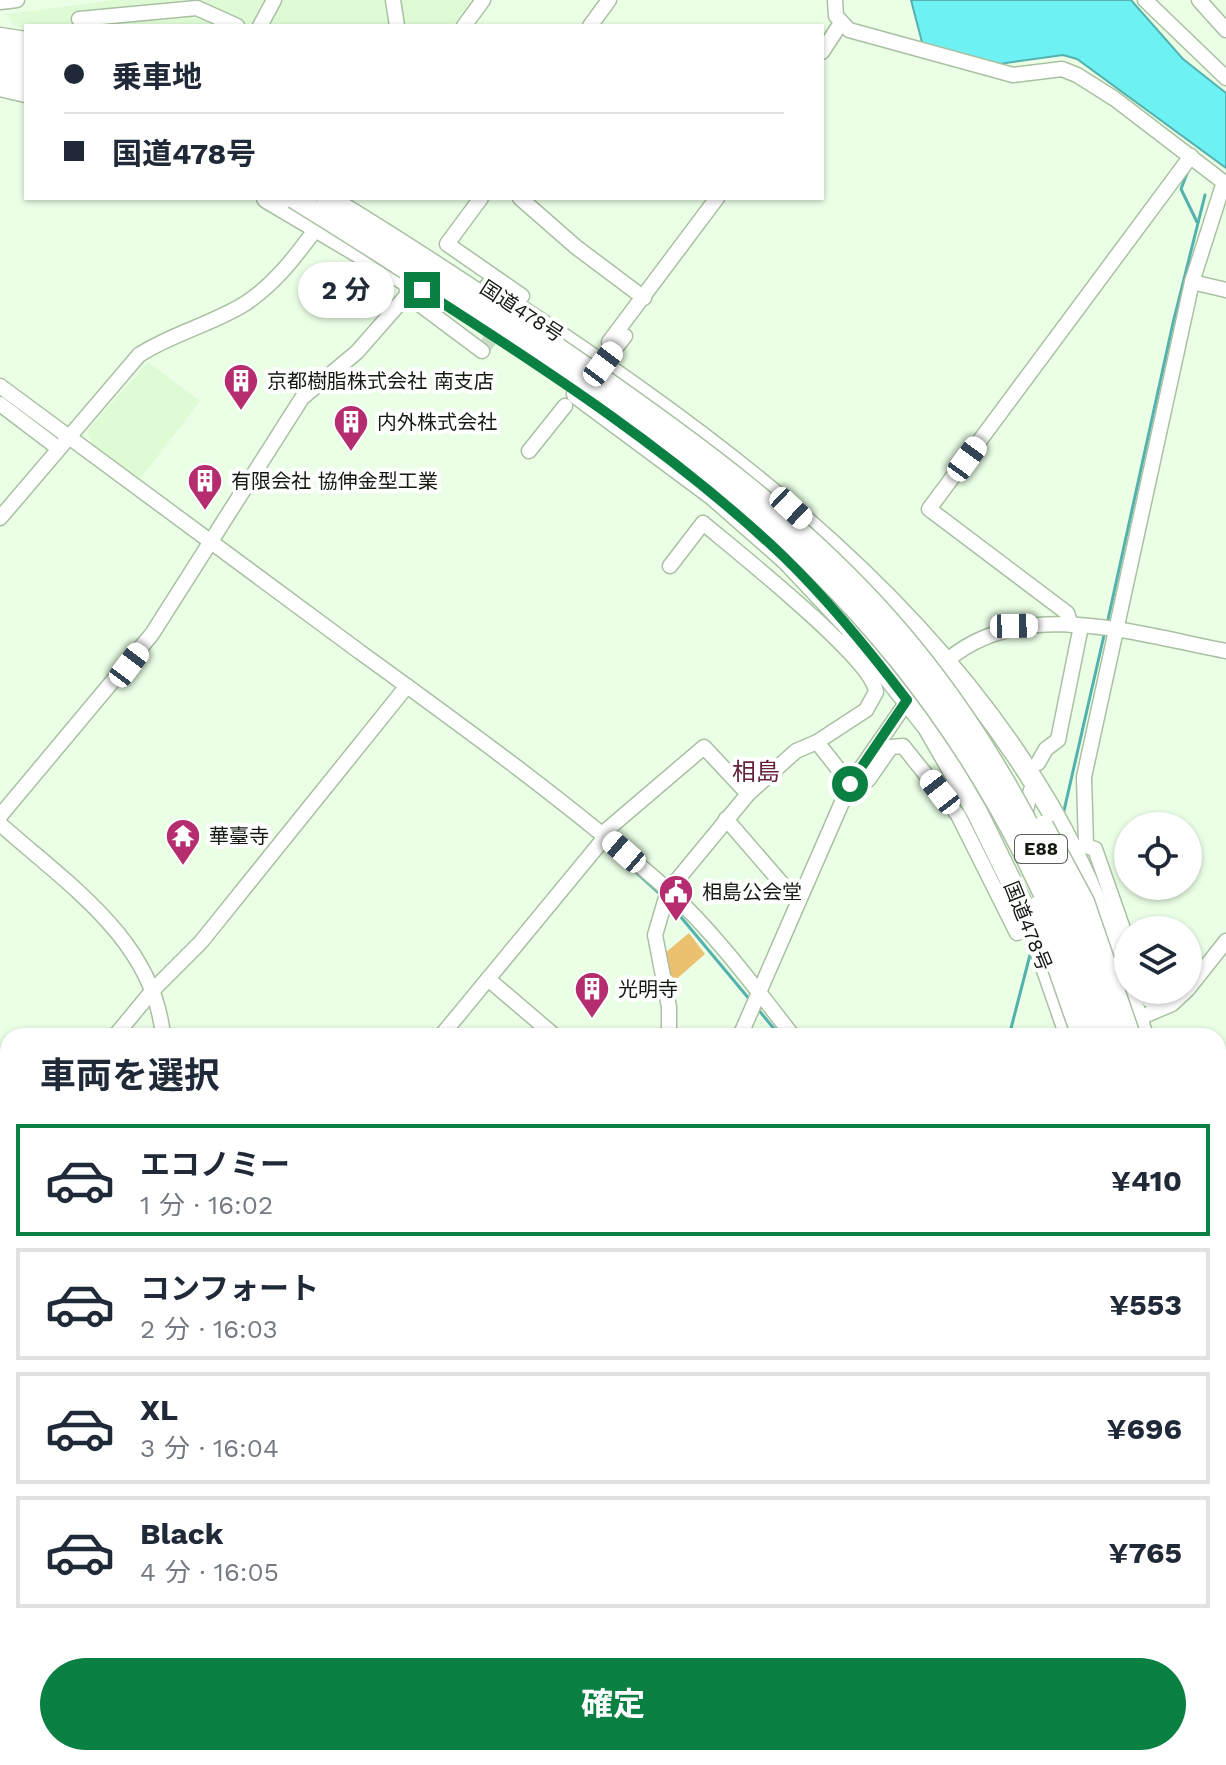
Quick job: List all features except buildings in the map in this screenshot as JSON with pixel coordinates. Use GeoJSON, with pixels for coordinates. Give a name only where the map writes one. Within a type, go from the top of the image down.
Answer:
{"type":"FeatureCollection","features":[{"type":"Feature","properties":{"kind":"highway"},"geometry":{"type":"LineString","coordinates":[[0,38],[24,42]]}},
{"type":"Feature","properties":{"kind":"highway"},"geometry":{"type":"LineString","coordinates":[[0,54],[24,59]]}},
{"type":"Feature","properties":{"kind":"highway"},"geometry":{"type":"LineString","coordinates":[[0,71],[24,76]]}},
{"type":"Feature","properties":{"kind":"highway"},"geometry":{"type":"LineString","coordinates":[[0,86],[24,92]]}},
{"type":"Feature","properties":{"kind":"highway","name":"国道478号"},"geometry":{"type":"LineString","coordinates":[[270,200],[593,406],[750,526],[819,592],[928,727],[977,812],[1029,918],[1067,1028]]}},
{"type":"Feature","properties":{"kind":"highway","name":"E88"},"geometry":{"type":"LineString","coordinates":[[297,200],[583,387],[776,531],[826,578],[901,661],[949,726],[1001,809],[1058,925],[1097,1028]]}},
{"type":"Feature","properties":{"kind":"highway","name":"E88"},"geometry":{"type":"LineString","coordinates":[[330,200],[530,329],[742,482],[827,556],[940,670],[1037,839],[1074,919],[1113,1028]]}},
{"type":"Feature","properties":{"kind":"highway","name":"国道478号"},"geometry":{"type":"LineString","coordinates":[[350,200],[603,364],[700,434],[791,508],[940,670],[983,706],[1045,799],[1082,869],[1114,952]]}},
{"type":"Feature","properties":{"kind":"highway"},"geometry":{"type":"LineString","coordinates":[[940,670],[1067,866],[1136,1028]]}},
{"type":"Feature","properties":{"kind":"highway"},"geometry":{"type":"LineString","coordinates":[[1001,809],[1008,842],[1033,895],[1079,1028]]}},
{"type":"Feature","properties":{"kind":"highway","name":"国道478号"},"geometry":{"type":"LineString","coordinates":[[1131,1004],[1137,1028]]}},
{"type":"Feature","properties":{"kind":"street"},"geometry":{"type":"LineString","coordinates":[[0,2],[17,0]]}},
{"type":"Feature","properties":{"kind":"street"},"geometry":{"type":"LineString","coordinates":[[261,24],[274,0]]}},
{"type":"Feature","properties":{"kind":"street"},"geometry":{"type":"LineString","coordinates":[[393,0],[397,24]]}},
{"type":"Feature","properties":{"kind":"street"},"geometry":{"type":"LineString","coordinates":[[465,24],[483,0]]}},
{"type":"Feature","properties":{"kind":"street"},"geometry":{"type":"LineString","coordinates":[[591,24],[609,0]]}},
{"type":"Feature","properties":{"kind":"street"},"geometry":{"type":"LineString","coordinates":[[835,0],[836,16],[849,30],[1013,75],[1062,69],[1077,75],[1225,183],[1192,282],[1084,777],[1086,846],[1095,849],[1104,866],[1120,916]]}},
{"type":"Feature","properties":{"kind":"street"},"geometry":{"type":"LineString","coordinates":[[1145,0],[1226,78]]}},
{"type":"Feature","properties":{"kind":"street"},"geometry":{"type":"LineString","coordinates":[[1199,0],[1226,30]]}},
{"type":"Feature","properties":{"kind":"street"},"geometry":{"type":"LineString","coordinates":[[79,19],[197,8],[233,24]]}},
{"type":"Feature","properties":{"kind":"street"},"geometry":{"type":"LineString","coordinates":[[824,49],[841,23]]}},
{"type":"Feature","properties":{"kind":"street"},"geometry":{"type":"LineString","coordinates":[[1079,625],[929,509],[1191,156]]}},
{"type":"Feature","properties":{"kind":"street"},"geometry":{"type":"LineString","coordinates":[[0,518],[139,355],[164,339],[252,299],[281,276],[337,200]]}},
{"type":"Feature","properties":{"kind":"street"},"geometry":{"type":"LineString","coordinates":[[480,200],[447,244],[522,296]]}},
{"type":"Feature","properties":{"kind":"street"},"geometry":{"type":"LineString","coordinates":[[522,200],[576,247],[644,298],[645,309],[603,364]]}},
{"type":"Feature","properties":{"kind":"street"},"geometry":{"type":"LineString","coordinates":[[609,342],[716,200]]}},
{"type":"Feature","properties":{"kind":"street"},"geometry":{"type":"LineString","coordinates":[[1192,282],[1226,290]]}},
{"type":"Feature","properties":{"kind":"street"},"geometry":{"type":"LineString","coordinates":[[0,816],[65,736],[129,665],[211,543],[302,398],[357,352],[406,288],[482,351]]}},
{"type":"Feature","properties":{"kind":"street"},"geometry":{"type":"LineString","coordinates":[[0,386],[63,442]]}},
{"type":"Feature","properties":{"kind":"street"},"geometry":{"type":"LineString","coordinates":[[0,404],[63,442],[211,543],[604,835],[668,891],[759,992],[787,1028]]}},
{"type":"Feature","properties":{"kind":"street"},"geometry":{"type":"LineString","coordinates":[[529,451],[565,406]]}},
{"type":"Feature","properties":{"kind":"street"},"geometry":{"type":"LineString","coordinates":[[669,1028],[669,1007],[655,935],[668,891],[748,794],[796,751],[817,742],[866,710],[876,692],[871,676],[804,610],[703,523],[670,566]]}},
{"type":"Feature","properties":{"kind":"street"},"geometry":{"type":"LineString","coordinates":[[1038,763],[1046,749],[1058,740],[1079,625]]}},
{"type":"Feature","properties":{"kind":"street"},"geometry":{"type":"LineString","coordinates":[[743,1028],[850,784],[907,700],[940,670],[1014,626],[1079,625],[1226,651]]}},
{"type":"Feature","properties":{"kind":"street"},"geometry":{"type":"LineString","coordinates":[[122,1028],[153,990],[201,942],[407,686]]}},
{"type":"Feature","properties":{"kind":"street"},"geometry":{"type":"LineString","coordinates":[[817,742],[850,784]]}},
{"type":"Feature","properties":{"kind":"street"},"geometry":{"type":"LineString","coordinates":[[850,784],[868,780],[891,747],[903,746],[958,815],[1005,901],[1017,933]]}},
{"type":"Feature","properties":{"kind":"street"},"geometry":{"type":"LineString","coordinates":[[450,1028],[604,835],[704,747],[748,794]]}},
{"type":"Feature","properties":{"kind":"street"},"geometry":{"type":"LineString","coordinates":[[1012,869],[1031,790]]}},
{"type":"Feature","properties":{"kind":"street"},"geometry":{"type":"LineString","coordinates":[[726,819],[797,901]]}},
{"type":"Feature","properties":{"kind":"street"},"geometry":{"type":"LineString","coordinates":[[0,824],[107,919],[129,946],[153,990],[161,1028]]}},
{"type":"Feature","properties":{"kind":"street"},"geometry":{"type":"LineString","coordinates":[[1202,956],[1216,939],[1226,941],[1202,971]]}},
{"type":"Feature","properties":{"kind":"street"},"geometry":{"type":"LineString","coordinates":[[488,979],[546,1028]]}},
{"type":"Feature","properties":{"kind":"street"},"geometry":{"type":"LineString","coordinates":[[1140,1028],[1172,1004]]}},
{"type":"Feature","properties":{"kind":"shaded area"},"geometry":{"type":"Polygon","coordinates":[[[116,0],[471,0],[454,24],[24,24],[24,28],[13,25],[7,14],[116,0]]]}},
{"type":"Feature","properties":{"kind":"shaded area"},"geometry":{"type":"Polygon","coordinates":[[[148,362],[200,401],[138,482],[95,449],[87,431],[148,362]]]}},
{"type":"Feature","properties":{"kind":"shaded area"},"geometry":{"type":"Polygon","coordinates":[[[689,933],[705,954],[671,984],[665,953],[689,933]]]}},
{"type":"Feature","properties":{"kind":"water"},"geometry":{"type":"Polygon","coordinates":[[[911,0],[1131,0],[1183,59],[1226,93],[1226,168],[1077,59],[1063,55],[999,64],[923,46],[911,0]]]}},
{"type":"Feature","properties":{"kind":"waterway"},"geometry":{"type":"LineString","coordinates":[[1188,171],[1181,189],[1197,222]]}},
{"type":"Feature","properties":{"kind":"waterway"},"geometry":{"type":"LineString","coordinates":[[1107,624],[1173,323],[1205,195]]}},
{"type":"Feature","properties":{"kind":"waterway"},"geometry":{"type":"LineString","coordinates":[[1063,815],[1105,631]]}},
{"type":"Feature","properties":{"kind":"waterway"},"geometry":{"type":"LineString","coordinates":[[620,858],[662,896]]}},
{"type":"Feature","properties":{"kind":"waterway"},"geometry":{"type":"LineString","coordinates":[[670,904],[750,1000]]}},
{"type":"Feature","properties":{"kind":"waterway"},"geometry":{"type":"LineString","coordinates":[[1011,1028],[1031,951]]}},
{"type":"Feature","properties":{"kind":"waterway"},"geometry":{"type":"LineString","coordinates":[[757,1008],[773,1028]]}},
{"type":"Feature","properties":{"kind":"tunnel"},"geometry":{"type":"LineString","coordinates":[[482,351],[503,322]]}},
{"type":"Feature","properties":{"kind":"place","name":"京都樹脂株式会社 南支店"},"geometry":{"type":"Point","coordinates":[241,412]}},
{"type":"Feature","properties":{"kind":"place","name":"内外株式会社"},"geometry":{"type":"Point","coordinates":[351,453]}},
{"type":"Feature","properties":{"kind":"place","name":"有限会社 協伸金型工業"},"geometry":{"type":"Point","coordinates":[205,512]}},
{"type":"Feature","properties":{"kind":"place","name":"華臺寺"},"geometry":{"type":"Point","coordinates":[183,867]}},
{"type":"Feature","properties":{"kind":"place","name":"相島公会堂"},"geometry":{"type":"Point","coordinates":[676,923]}},
{"type":"Feature","properties":{"kind":"place","name":"光明寺"},"geometry":{"type":"Point","coordinates":[592,1020]}},
{"type":"Feature","properties":{"kind":"district","name":"相島"},"geometry":{"type":"Point","coordinates":[756,772]}},
{"type":"Feature","properties":{"kind":"route"},"geometry":{"type":"LineString","coordinates":[[422,290],[619,424],[713,495],[786,559],[847,624],[907,700],[850,784]]}}]}
